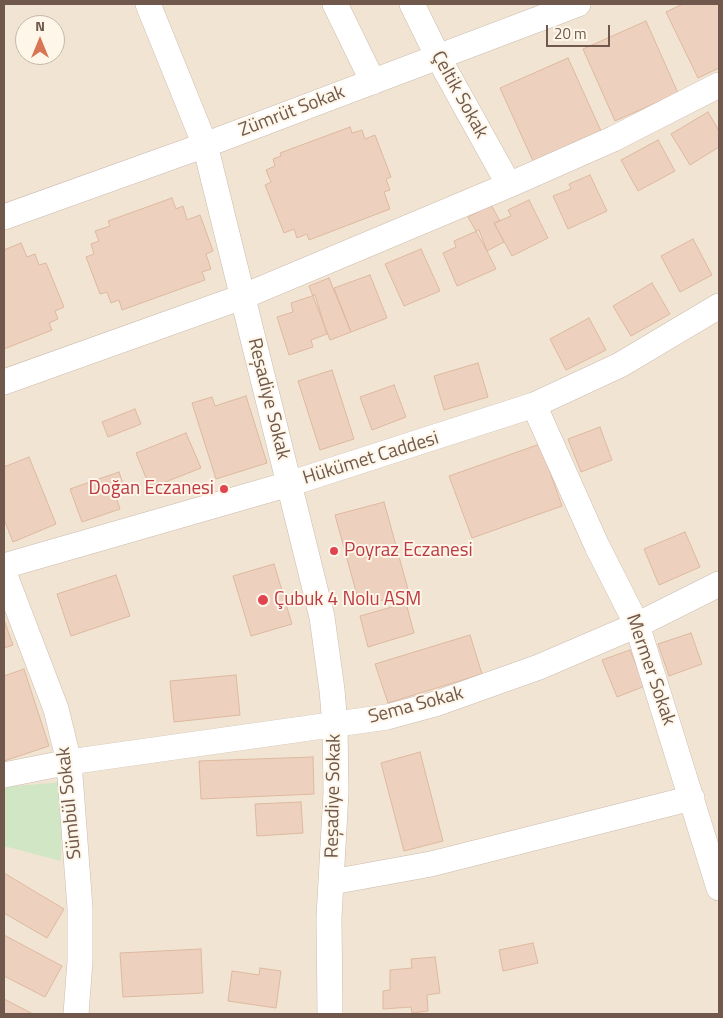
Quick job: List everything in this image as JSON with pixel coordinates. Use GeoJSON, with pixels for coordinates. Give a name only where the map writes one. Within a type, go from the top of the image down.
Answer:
{"type":"FeatureCollection","features":[{"type":"Feature","properties":{"kind":"street","name":"Reşadiye Sokak"},"geometry":{"type":"LineString","coordinates":[[148,4],[205,145],[322,617],[335,725],[336,792],[329,984],[330,1014]]}},
{"type":"Feature","properties":{"kind":"street"},"geometry":{"type":"LineString","coordinates":[[334,4],[373,82]]}},
{"type":"Feature","properties":{"kind":"street","name":"Çeltik Sokak"},"geometry":{"type":"LineString","coordinates":[[412,4],[438,57],[509,185]]}},
{"type":"Feature","properties":{"kind":"street","name":"Zümrüt Sokak"},"geometry":{"type":"LineString","coordinates":[[4,217],[205,145],[578,4]]}},
{"type":"Feature","properties":{"kind":"street"},"geometry":{"type":"LineString","coordinates":[[4,382],[242,297],[509,185],[613,138],[719,84]]}},
{"type":"Feature","properties":{"kind":"street","name":"Hükümet Caddesi"},"geometry":{"type":"LineString","coordinates":[[4,566],[289,484],[534,405],[620,365],[719,306]]}},
{"type":"Feature","properties":{"kind":"street","name":"Mermer Sokak"},"geometry":{"type":"LineString","coordinates":[[534,405],[597,546],[637,625],[719,888]]}},
{"type":"Feature","properties":{"kind":"street","name":"Sümbül Sokak"},"geometry":{"type":"LineString","coordinates":[[4,573],[56,709],[70,762],[80,908],[80,968],[76,1014]]}},
{"type":"Feature","properties":{"kind":"street","name":"Sema Sokak"},"geometry":{"type":"LineString","coordinates":[[4,775],[70,762],[387,717],[435,704],[539,666],[637,625],[719,584]]}},
{"type":"Feature","properties":{"kind":"street"},"geometry":{"type":"LineString","coordinates":[[332,882],[431,864],[692,798]]}},
{"type":"Feature","properties":{"kind":"shaded area"},"geometry":{"type":"Polygon","coordinates":[[[4,4],[719,4],[719,1014],[4,1014],[4,4]]]}},
{"type":"Feature","properties":{"kind":"green space"},"geometry":{"type":"Polygon","coordinates":[[[63,782],[61,861],[4,846],[4,787],[63,782]]]}},
{"type":"Feature","properties":{"kind":"building"},"geometry":{"type":"Polygon","coordinates":[[[683,4],[719,4],[719,68],[698,78],[666,12],[683,4]]]}},
{"type":"Feature","properties":{"kind":"building"},"geometry":{"type":"Polygon","coordinates":[[[646,21],[678,93],[615,121],[583,49],[646,21]]]}},
{"type":"Feature","properties":{"kind":"building"},"geometry":{"type":"Polygon","coordinates":[[[568,58],[601,131],[533,161],[500,88],[568,58]]]}},
{"type":"Feature","properties":{"kind":"building"},"geometry":{"type":"Polygon","coordinates":[[[708,112],[719,131],[719,147],[690,165],[671,134],[708,112]]]}},
{"type":"Feature","properties":{"kind":"building"},"geometry":{"type":"Polygon","coordinates":[[[350,127],[352,133],[362,130],[365,139],[375,135],[391,177],[386,179],[390,190],[384,192],[390,209],[309,240],[307,234],[297,238],[294,229],[284,233],[265,185],[271,182],[266,170],[275,166],[273,159],[281,156],[280,153],[350,127]]]}},
{"type":"Feature","properties":{"kind":"building"},"geometry":{"type":"Polygon","coordinates":[[[658,140],[675,171],[638,191],[621,160],[658,140]]]}},
{"type":"Feature","properties":{"kind":"building"},"geometry":{"type":"Polygon","coordinates":[[[590,175],[607,211],[568,229],[553,196],[571,189],[569,184],[590,175]]]}},
{"type":"Feature","properties":{"kind":"building"},"geometry":{"type":"Polygon","coordinates":[[[172,198],[176,209],[183,206],[187,220],[200,215],[213,251],[206,254],[211,269],[202,272],[205,280],[122,310],[119,300],[111,303],[107,292],[100,294],[86,257],[94,254],[91,244],[99,241],[95,231],[110,226],[108,221],[172,198]]]}},
{"type":"Feature","properties":{"kind":"building"},"geometry":{"type":"Polygon","coordinates":[[[529,200],[548,238],[512,256],[494,223],[511,216],[508,210],[529,200]]]}},
{"type":"Feature","properties":{"kind":"building"},"geometry":{"type":"Polygon","coordinates":[[[491,205],[500,221],[494,223],[504,242],[487,251],[468,217],[491,205]]]}},
{"type":"Feature","properties":{"kind":"building"},"geometry":{"type":"Polygon","coordinates":[[[479,230],[496,269],[457,286],[443,253],[456,247],[454,241],[479,230]]]}},
{"type":"Feature","properties":{"kind":"building"},"geometry":{"type":"Polygon","coordinates":[[[693,239],[712,275],[680,292],[661,256],[693,239]]]}},
{"type":"Feature","properties":{"kind":"building"},"geometry":{"type":"Polygon","coordinates":[[[21,243],[27,257],[35,254],[39,265],[46,263],[64,307],[55,311],[58,319],[49,323],[52,330],[4,349],[4,250],[21,243]]]}},
{"type":"Feature","properties":{"kind":"building"},"geometry":{"type":"Polygon","coordinates":[[[421,249],[440,291],[404,306],[385,264],[421,249]]]}},
{"type":"Feature","properties":{"kind":"building"},"geometry":{"type":"Polygon","coordinates":[[[370,275],[387,318],[351,332],[334,288],[370,275]]]}},
{"type":"Feature","properties":{"kind":"building"},"geometry":{"type":"Polygon","coordinates":[[[329,278],[351,332],[330,340],[309,286],[329,278]]]}},
{"type":"Feature","properties":{"kind":"building"},"geometry":{"type":"Polygon","coordinates":[[[652,283],[670,314],[631,336],[613,306],[652,283]]]}},
{"type":"Feature","properties":{"kind":"building"},"geometry":{"type":"Polygon","coordinates":[[[315,295],[327,334],[311,340],[313,347],[289,355],[277,317],[293,312],[291,303],[315,295]]]}},
{"type":"Feature","properties":{"kind":"building"},"geometry":{"type":"Polygon","coordinates":[[[589,318],[606,350],[566,370],[550,339],[589,318]]]}},
{"type":"Feature","properties":{"kind":"building"},"geometry":{"type":"Polygon","coordinates":[[[478,363],[488,397],[444,410],[434,376],[478,363]]]}},
{"type":"Feature","properties":{"kind":"building"},"geometry":{"type":"Polygon","coordinates":[[[332,370],[354,439],[320,450],[298,381],[332,370]]]}},
{"type":"Feature","properties":{"kind":"building"},"geometry":{"type":"Polygon","coordinates":[[[394,385],[406,417],[372,430],[360,397],[394,385]]]}},
{"type":"Feature","properties":{"kind":"building"},"geometry":{"type":"Polygon","coordinates":[[[246,396],[267,463],[216,479],[192,403],[212,397],[215,406],[246,396]]]}},
{"type":"Feature","properties":{"kind":"building"},"geometry":{"type":"Polygon","coordinates":[[[135,409],[141,424],[108,437],[102,422],[135,409]]]}},
{"type":"Feature","properties":{"kind":"building"},"geometry":{"type":"Polygon","coordinates":[[[600,427],[612,460],[581,472],[568,439],[600,427]]]}},
{"type":"Feature","properties":{"kind":"building"},"geometry":{"type":"Polygon","coordinates":[[[186,433],[201,468],[150,488],[136,453],[186,433]]]}},
{"type":"Feature","properties":{"kind":"building"},"geometry":{"type":"Polygon","coordinates":[[[540,444],[562,506],[472,538],[449,476],[540,444]]]}},
{"type":"Feature","properties":{"kind":"building"},"geometry":{"type":"Polygon","coordinates":[[[29,457],[56,524],[13,542],[4,519],[4,467],[29,457]]]}},
{"type":"Feature","properties":{"kind":"building"},"geometry":{"type":"Polygon","coordinates":[[[119,472],[126,493],[116,497],[120,509],[82,522],[70,489],[119,472]]]}},
{"type":"Feature","properties":{"kind":"building"},"geometry":{"type":"Polygon","coordinates":[[[384,502],[409,593],[360,606],[335,515],[384,502]]]}},
{"type":"Feature","properties":{"kind":"building"},"geometry":{"type":"Polygon","coordinates":[[[685,532],[700,567],[659,585],[644,549],[685,532]]]}},
{"type":"Feature","properties":{"kind":"building","name":"Çubuk 4 Nolu ASM"},"geometry":{"type":"Polygon","coordinates":[[[274,564],[292,624],[251,636],[233,576],[274,564]]]}},
{"type":"Feature","properties":{"kind":"building"},"geometry":{"type":"Polygon","coordinates":[[[116,575],[130,616],[71,636],[57,594],[116,575]]]}},
{"type":"Feature","properties":{"kind":"building"},"geometry":{"type":"Polygon","coordinates":[[[406,603],[414,633],[368,647],[360,616],[406,603]]]}},
{"type":"Feature","properties":{"kind":"building"},"geometry":{"type":"Polygon","coordinates":[[[4,620],[13,645],[4,648],[4,620]]]}},
{"type":"Feature","properties":{"kind":"building"},"geometry":{"type":"Polygon","coordinates":[[[691,633],[702,664],[669,676],[658,644],[691,633]]]}},
{"type":"Feature","properties":{"kind":"building"},"geometry":{"type":"Polygon","coordinates":[[[470,635],[482,674],[388,703],[375,664],[470,635]]]}},
{"type":"Feature","properties":{"kind":"building"},"geometry":{"type":"Polygon","coordinates":[[[630,650],[645,686],[617,697],[602,660],[630,650]]]}},
{"type":"Feature","properties":{"kind":"building"},"geometry":{"type":"Polygon","coordinates":[[[24,669],[49,746],[4,761],[4,676],[24,669]]]}},
{"type":"Feature","properties":{"kind":"building"},"geometry":{"type":"Polygon","coordinates":[[[236,675],[240,715],[174,722],[170,681],[236,675]]]}},
{"type":"Feature","properties":{"kind":"building"},"geometry":{"type":"Polygon","coordinates":[[[420,752],[443,841],[404,851],[381,763],[420,752]]]}},
{"type":"Feature","properties":{"kind":"building"},"geometry":{"type":"Polygon","coordinates":[[[313,757],[314,794],[201,799],[199,761],[313,757]]]}},
{"type":"Feature","properties":{"kind":"building"},"geometry":{"type":"Polygon","coordinates":[[[301,802],[303,833],[257,836],[255,804],[301,802]]]}},
{"type":"Feature","properties":{"kind":"building"},"geometry":{"type":"Polygon","coordinates":[[[4,873],[64,909],[47,938],[4,913],[4,873]]]}},
{"type":"Feature","properties":{"kind":"building"},"geometry":{"type":"Polygon","coordinates":[[[4,935],[62,966],[45,997],[4,976],[4,935]]]}},
{"type":"Feature","properties":{"kind":"building"},"geometry":{"type":"Polygon","coordinates":[[[533,943],[538,963],[503,971],[499,950],[533,943]]]}},
{"type":"Feature","properties":{"kind":"building"},"geometry":{"type":"Polygon","coordinates":[[[201,949],[203,993],[123,997],[120,953],[201,949]]]}},
{"type":"Feature","properties":{"kind":"building"},"geometry":{"type":"Polygon","coordinates":[[[435,957],[440,993],[427,995],[428,1011],[412,1013],[411,1007],[383,1009],[383,991],[390,990],[390,970],[412,968],[411,959],[435,957]]]}},
{"type":"Feature","properties":{"kind":"building"},"geometry":{"type":"Polygon","coordinates":[[[260,968],[281,971],[276,1008],[228,1001],[232,971],[259,975],[260,968]]]}},
{"type":"Feature","properties":{"kind":"building"},"geometry":{"type":"Polygon","coordinates":[[[4,999],[33,1014],[4,1014],[4,999]]]}},
{"type":"Feature","properties":{"kind":"place","name":"Doğan Eczanesi"},"geometry":{"type":"Point","coordinates":[224,489]}},
{"type":"Feature","properties":{"kind":"place","name":"Poyraz Eczanesi"},"geometry":{"type":"Point","coordinates":[334,551]}},
{"type":"Feature","properties":{"kind":"place","name":"Çubuk 4 Nolu ASM"},"geometry":{"type":"Point","coordinates":[263,600]}}]}
